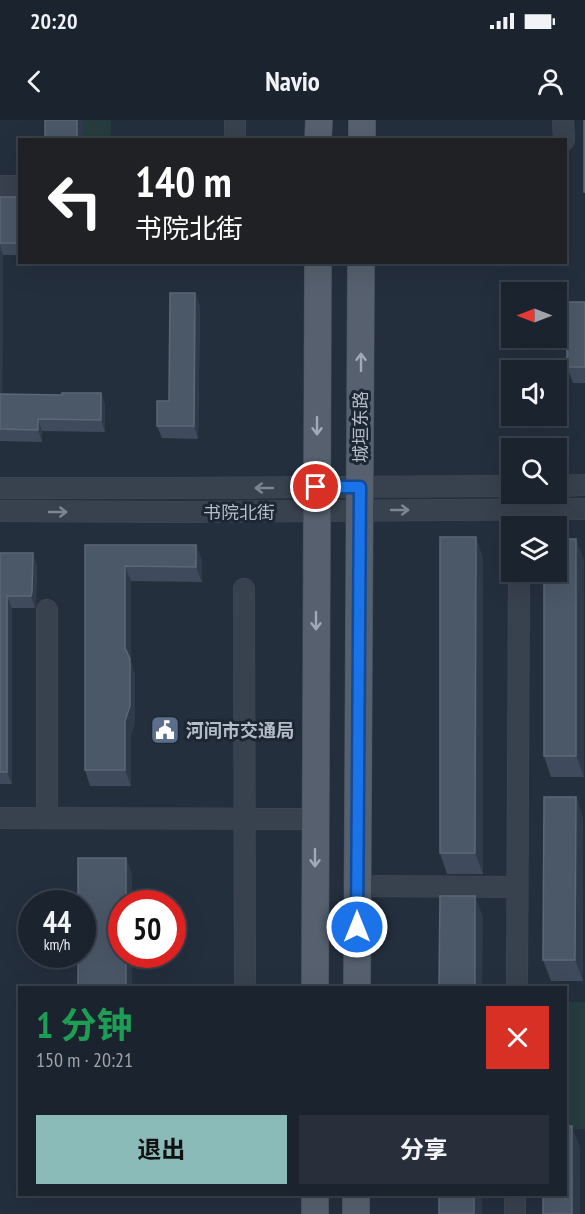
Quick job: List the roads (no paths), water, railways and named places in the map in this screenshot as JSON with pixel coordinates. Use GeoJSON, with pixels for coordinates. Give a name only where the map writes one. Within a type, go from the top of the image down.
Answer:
{"type":"FeatureCollection","features":[{"type":"Feature","properties":{"kind":"main road"},"geometry":{"type":"LineString","coordinates":[[318,138],[319,120]]}},
{"type":"Feature","properties":{"kind":"main road"},"geometry":{"type":"LineString","coordinates":[[362,120],[362,138]]}},
{"type":"Feature","properties":{"kind":"main road"},"geometry":{"type":"LineString","coordinates":[[315,986],[318,264]]}},
{"type":"Feature","properties":{"kind":"main road","name":"城垣东路"},"geometry":{"type":"LineString","coordinates":[[357,986],[361,264]]}},
{"type":"Feature","properties":{"kind":"main road"},"geometry":{"type":"LineString","coordinates":[[315,1196],[315,1214]]}},
{"type":"Feature","properties":{"kind":"main road"},"geometry":{"type":"LineString","coordinates":[[356,1196],[356,1214]]}},
{"type":"Feature","properties":{"kind":"street"},"geometry":{"type":"LineString","coordinates":[[235,120],[235,138]]}},
{"type":"Feature","properties":{"kind":"street"},"geometry":{"type":"LineString","coordinates":[[563,120],[564,138]]}},
{"type":"Feature","properties":{"kind":"street"},"geometry":{"type":"LineString","coordinates":[[0,186],[18,186]]}},
{"type":"Feature","properties":{"kind":"street"},"geometry":{"type":"LineString","coordinates":[[567,486],[585,485]]}},
{"type":"Feature","properties":{"kind":"street","name":"书院北街"},"geometry":{"type":"LineString","coordinates":[[360,499],[501,487]]}},
{"type":"Feature","properties":{"kind":"street","name":"书院北街"},"geometry":{"type":"LineString","coordinates":[[0,488],[178,489],[316,499]]}},
{"type":"Feature","properties":{"kind":"street","name":"书院北街"},"geometry":{"type":"LineString","coordinates":[[0,511],[316,499],[585,509]]}},
{"type":"Feature","properties":{"kind":"street"},"geometry":{"type":"LineString","coordinates":[[517,986],[519,582]]}},
{"type":"Feature","properties":{"kind":"street"},"geometry":{"type":"LineString","coordinates":[[244,589],[245,986]]}},
{"type":"Feature","properties":{"kind":"street"},"geometry":{"type":"LineString","coordinates":[[47,610],[47,818]]}},
{"type":"Feature","properties":{"kind":"street"},"geometry":{"type":"LineString","coordinates":[[0,818],[315,819]]}},
{"type":"Feature","properties":{"kind":"street"},"geometry":{"type":"LineString","coordinates":[[358,886],[517,887]]}},
{"type":"Feature","properties":{"kind":"street"},"geometry":{"type":"LineString","coordinates":[[515,1196],[515,1214]]}},
{"type":"Feature","properties":{"kind":"place","name":"河间市交通局"},"geometry":{"type":"Point","coordinates":[165,730]}}]}
